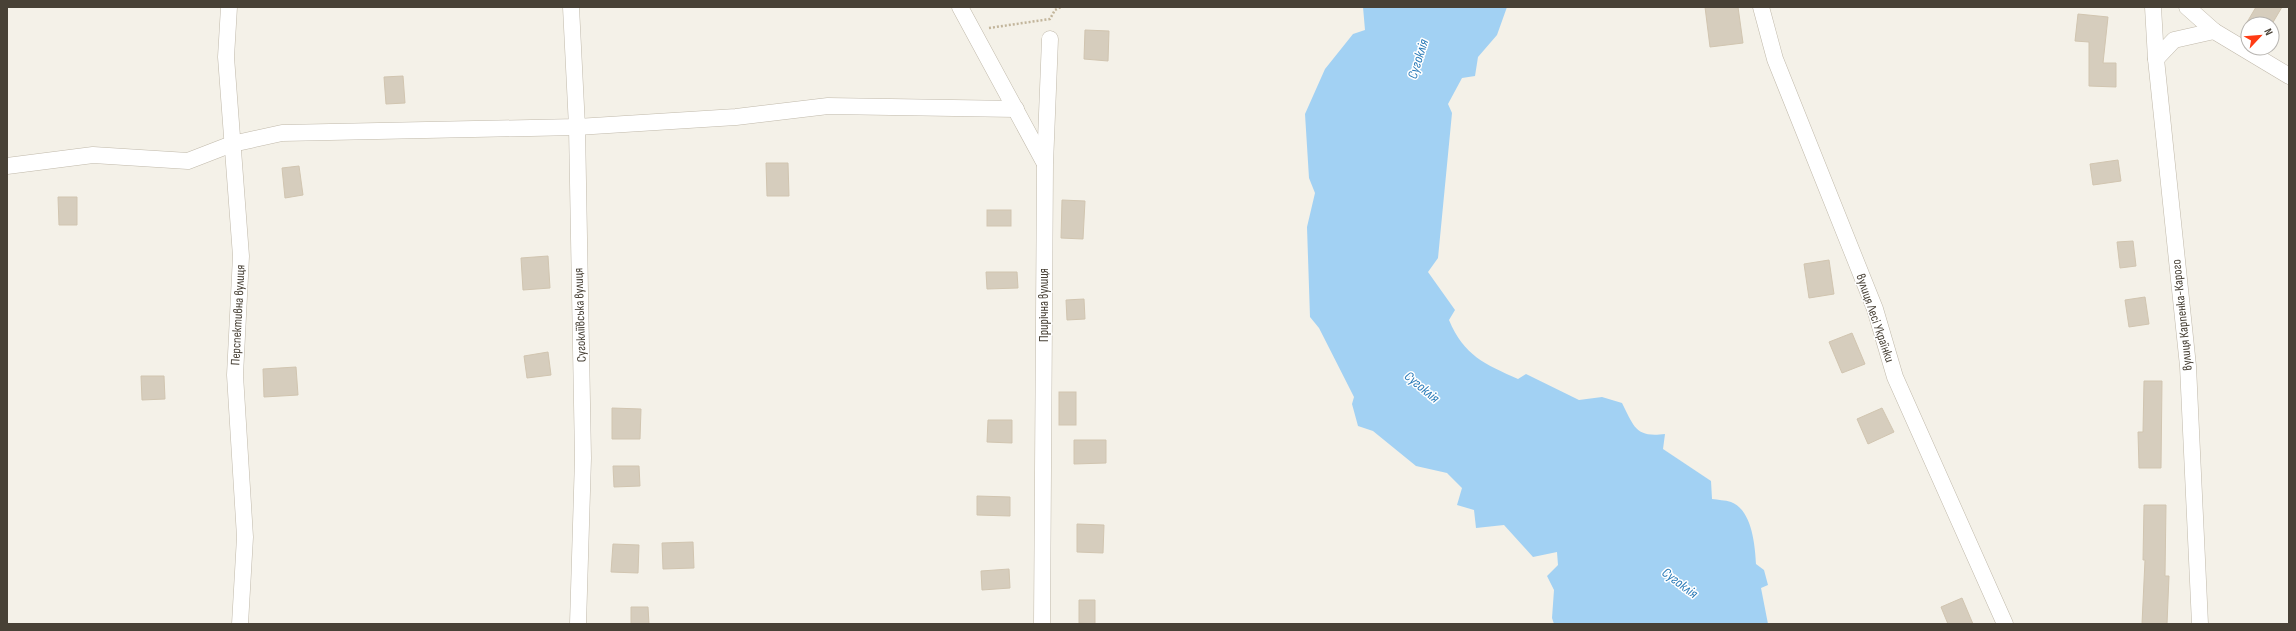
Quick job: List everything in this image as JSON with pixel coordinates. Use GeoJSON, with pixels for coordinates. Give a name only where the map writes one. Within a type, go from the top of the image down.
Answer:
{"type":"FeatureCollection","features":[{"type":"Feature","properties":{"kind":"street","name":"Перспективна вулиця"},"geometry":{"type":"LineString","coordinates":[[229,7],[226,57],[241,256],[235,375],[245,537],[240,624]]}},
{"type":"Feature","properties":{"kind":"street","name":"Сугокліївська вулиця"},"geometry":{"type":"LineString","coordinates":[[570,7],[577,127],[584,458],[578,624]]}},
{"type":"Feature","properties":{"kind":"street","name":"Прирічна вулиця"},"geometry":{"type":"LineString","coordinates":[[960,7],[1045,164],[1042,624]]}},
{"type":"Feature","properties":{"kind":"street","name":"вулиця Лесі Українки"},"geometry":{"type":"LineString","coordinates":[[1761,7],[1775,59],[1875,309],[1895,376],[2005,624]]}},
{"type":"Feature","properties":{"kind":"street","name":"вулиця Карпенка-Карого"},"geometry":{"type":"LineString","coordinates":[[2153,7],[2156,59],[2188,366],[2200,624]]}},
{"type":"Feature","properties":{"kind":"street"},"geometry":{"type":"LineString","coordinates":[[2187,7],[2214,31],[2289,76]]}},
{"type":"Feature","properties":{"kind":"street"},"geometry":{"type":"LineString","coordinates":[[2156,59],[2174,40],[2214,31]]}},
{"type":"Feature","properties":{"kind":"street"},"geometry":{"type":"LineString","coordinates":[[1045,164],[1050,39]]}},
{"type":"Feature","properties":{"kind":"street"},"geometry":{"type":"LineString","coordinates":[[7,166],[93,155],[188,161],[232,144],[282,134],[577,127],[736,117],[828,106],[1016,109]]}},
{"type":"Feature","properties":{"kind":"path"},"geometry":{"type":"LineString","coordinates":[[973,30],[1050,18],[1055,10],[1061,7]]}},
{"type":"Feature","properties":{"kind":"water","name":"Сугоклія"},"geometry":{"type":"Polygon","coordinates":[[[1363,7],[1507,7],[1497,35],[1478,57],[1475,76],[1462,78],[1448,104],[1452,113],[1438,258],[1428,272],[1455,310],[1449,320],[1461,342],[1469,351],[1495,369],[1518,379],[1526,374],[1579,400],[1602,397],[1622,403],[1637,429],[1647,434],[1665,434],[1663,449],[1711,481],[1712,499],[1729,501],[1738,506],[1744,512],[1751,529],[1755,547],[1756,564],[1764,570],[1768,585],[1761,588],[1768,624],[1554,624],[1552,618],[1554,590],[1547,576],[1558,565],[1557,552],[1533,557],[1504,525],[1476,528],[1474,510],[1457,505],[1462,488],[1447,473],[1416,466],[1373,431],[1358,426],[1352,404],[1354,397],[1319,328],[1310,317],[1307,227],[1315,193],[1309,178],[1305,114],[1325,69],[1353,34],[1365,30],[1363,7]]]}},
{"type":"Feature","properties":{"kind":"building"},"geometry":{"type":"Polygon","coordinates":[[[1705,7],[1738,7],[1743,43],[1710,47],[1705,7]]]}},
{"type":"Feature","properties":{"kind":"building"},"geometry":{"type":"Polygon","coordinates":[[[2256,7],[2282,7],[2277,16],[2251,16],[2256,7]]]}},
{"type":"Feature","properties":{"kind":"building"},"geometry":{"type":"Polygon","coordinates":[[[2078,14],[2108,17],[2103,63],[2116,63],[2116,87],[2089,86],[2089,42],[2075,41],[2078,14]]]}},
{"type":"Feature","properties":{"kind":"building"},"geometry":{"type":"Polygon","coordinates":[[[1085,30],[1109,31],[1108,61],[1084,59],[1085,30]]]}},
{"type":"Feature","properties":{"kind":"building"},"geometry":{"type":"Polygon","coordinates":[[[403,76],[405,103],[386,104],[384,77],[403,76]]]}},
{"type":"Feature","properties":{"kind":"building"},"geometry":{"type":"Polygon","coordinates":[[[2118,160],[2121,181],[2093,185],[2090,164],[2118,160]]]}},
{"type":"Feature","properties":{"kind":"building"},"geometry":{"type":"Polygon","coordinates":[[[766,163],[788,163],[789,196],[767,196],[766,163]]]}},
{"type":"Feature","properties":{"kind":"building"},"geometry":{"type":"Polygon","coordinates":[[[299,166],[303,195],[285,198],[282,168],[299,166]]]}},
{"type":"Feature","properties":{"kind":"building"},"geometry":{"type":"Polygon","coordinates":[[[58,197],[77,197],[77,225],[59,225],[58,197]]]}},
{"type":"Feature","properties":{"kind":"building"},"geometry":{"type":"Polygon","coordinates":[[[1062,200],[1085,201],[1083,239],[1061,238],[1062,200]]]}},
{"type":"Feature","properties":{"kind":"building"},"geometry":{"type":"Polygon","coordinates":[[[987,210],[1011,210],[1011,226],[987,226],[987,210]]]}},
{"type":"Feature","properties":{"kind":"building"},"geometry":{"type":"Polygon","coordinates":[[[2133,241],[2136,266],[2120,268],[2117,242],[2133,241]]]}},
{"type":"Feature","properties":{"kind":"building"},"geometry":{"type":"Polygon","coordinates":[[[548,256],[550,288],[523,290],[521,258],[548,256]]]}},
{"type":"Feature","properties":{"kind":"building"},"geometry":{"type":"Polygon","coordinates":[[[1829,260],[1834,294],[1809,298],[1804,264],[1829,260]]]}},
{"type":"Feature","properties":{"kind":"building"},"geometry":{"type":"Polygon","coordinates":[[[986,272],[1017,272],[1018,288],[987,289],[986,272]]]}},
{"type":"Feature","properties":{"kind":"building"},"geometry":{"type":"Polygon","coordinates":[[[2145,297],[2149,324],[2129,327],[2125,300],[2145,297]]]}},
{"type":"Feature","properties":{"kind":"building"},"geometry":{"type":"Polygon","coordinates":[[[1084,299],[1085,319],[1067,320],[1066,300],[1084,299]]]}},
{"type":"Feature","properties":{"kind":"building"},"geometry":{"type":"Polygon","coordinates":[[[1852,333],[1865,364],[1842,373],[1829,342],[1852,333]]]}},
{"type":"Feature","properties":{"kind":"building"},"geometry":{"type":"Polygon","coordinates":[[[548,352],[551,375],[527,378],[524,356],[548,352]]]}},
{"type":"Feature","properties":{"kind":"building"},"geometry":{"type":"Polygon","coordinates":[[[296,367],[298,395],[264,397],[263,369],[296,367]]]}},
{"type":"Feature","properties":{"kind":"building"},"geometry":{"type":"Polygon","coordinates":[[[141,376],[164,376],[165,399],[142,400],[141,376]]]}},
{"type":"Feature","properties":{"kind":"building"},"geometry":{"type":"Polygon","coordinates":[[[2144,381],[2162,381],[2161,468],[2139,468],[2138,432],[2143,432],[2144,381]]]}},
{"type":"Feature","properties":{"kind":"building"},"geometry":{"type":"Polygon","coordinates":[[[1059,392],[1076,392],[1076,425],[1059,425],[1059,392]]]}},
{"type":"Feature","properties":{"kind":"building"},"geometry":{"type":"Polygon","coordinates":[[[612,408],[641,409],[640,439],[612,439],[612,408]]]}},
{"type":"Feature","properties":{"kind":"building"},"geometry":{"type":"Polygon","coordinates":[[[1882,408],[1894,432],[1868,444],[1857,419],[1882,408]]]}},
{"type":"Feature","properties":{"kind":"building"},"geometry":{"type":"Polygon","coordinates":[[[988,420],[1012,420],[1012,443],[987,442],[988,420]]]}},
{"type":"Feature","properties":{"kind":"building"},"geometry":{"type":"Polygon","coordinates":[[[1074,440],[1106,440],[1106,463],[1074,464],[1074,440]]]}},
{"type":"Feature","properties":{"kind":"building"},"geometry":{"type":"Polygon","coordinates":[[[613,466],[639,466],[640,486],[614,487],[613,466]]]}},
{"type":"Feature","properties":{"kind":"building"},"geometry":{"type":"Polygon","coordinates":[[[977,496],[1010,497],[1010,516],[977,515],[977,496]]]}},
{"type":"Feature","properties":{"kind":"building"},"geometry":{"type":"Polygon","coordinates":[[[2144,505],[2166,505],[2165,576],[2169,576],[2167,624],[2142,624],[2145,560],[2143,560],[2144,505]]]}},
{"type":"Feature","properties":{"kind":"building"},"geometry":{"type":"Polygon","coordinates":[[[1077,524],[1104,525],[1103,553],[1077,552],[1077,524]]]}},
{"type":"Feature","properties":{"kind":"building"},"geometry":{"type":"Polygon","coordinates":[[[693,542],[694,568],[663,569],[662,543],[693,542]]]}},
{"type":"Feature","properties":{"kind":"building"},"geometry":{"type":"Polygon","coordinates":[[[613,544],[639,545],[638,573],[611,572],[613,544]]]}},
{"type":"Feature","properties":{"kind":"building"},"geometry":{"type":"Polygon","coordinates":[[[1009,569],[1010,588],[982,590],[981,571],[1009,569]]]}},
{"type":"Feature","properties":{"kind":"building"},"geometry":{"type":"Polygon","coordinates":[[[1962,598],[1973,624],[1948,624],[1941,607],[1962,598]]]}},
{"type":"Feature","properties":{"kind":"building"},"geometry":{"type":"Polygon","coordinates":[[[1079,600],[1095,600],[1095,624],[1079,623],[1079,600]]]}},
{"type":"Feature","properties":{"kind":"building"},"geometry":{"type":"Polygon","coordinates":[[[631,607],[648,607],[649,624],[631,624],[631,607]]]}}]}
